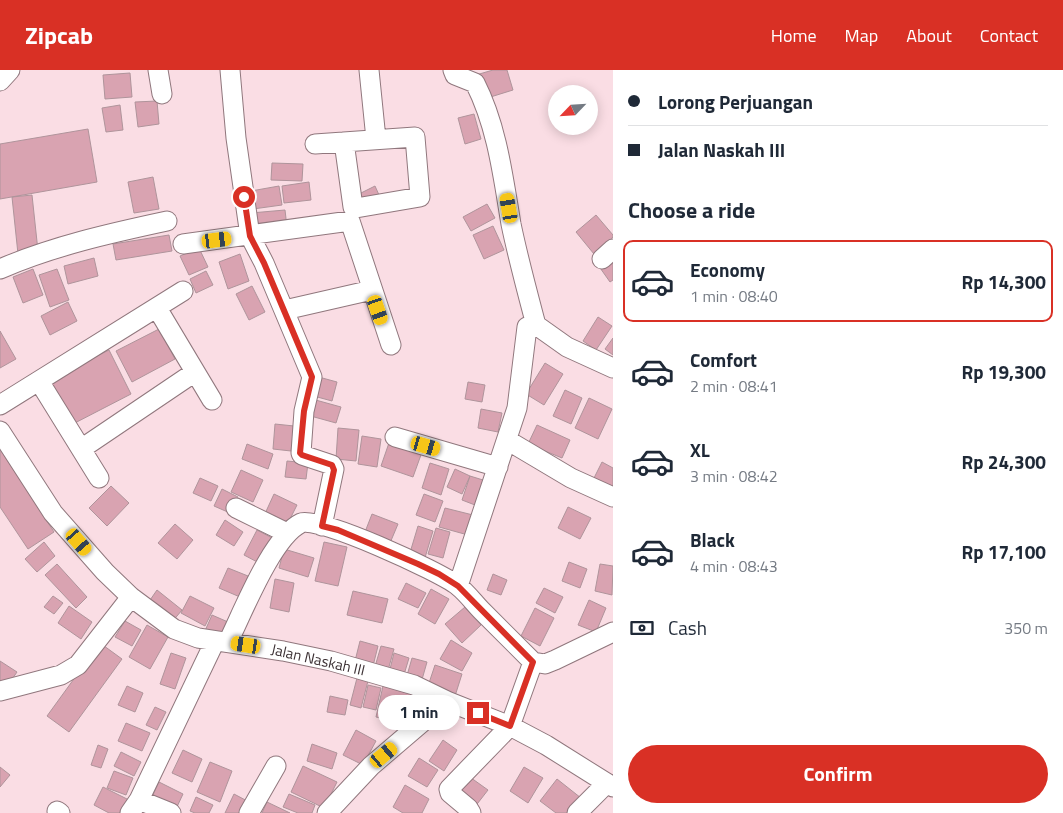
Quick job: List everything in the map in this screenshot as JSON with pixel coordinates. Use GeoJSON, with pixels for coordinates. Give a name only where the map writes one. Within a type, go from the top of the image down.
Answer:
{"type":"FeatureCollection","features":[{"type":"Feature","properties":{"kind":"street"},"geometry":{"type":"LineString","coordinates":[[0,81],[10,70]]}},
{"type":"Feature","properties":{"kind":"street"},"geometry":{"type":"LineString","coordinates":[[158,70],[162,94]]}},
{"type":"Feature","properties":{"kind":"street"},"geometry":{"type":"LineString","coordinates":[[230,70],[236,138],[254,235],[312,377],[304,411],[300,453],[332,465],[334,470],[322,526]]}},
{"type":"Feature","properties":{"kind":"street"},"geometry":{"type":"LineString","coordinates":[[369,70],[376,139]]}},
{"type":"Feature","properties":{"kind":"street"},"geometry":{"type":"LineString","coordinates":[[454,70],[455,75],[475,82],[481,95],[500,155],[512,226],[536,325]]}},
{"type":"Feature","properties":{"kind":"street"},"geometry":{"type":"LineString","coordinates":[[315,144],[376,139],[416,138],[419,198],[353,207],[344,142]]}},
{"type":"Feature","properties":{"kind":"street"},"geometry":{"type":"LineString","coordinates":[[0,269],[15,262],[104,235],[167,221]]}},
{"type":"Feature","properties":{"kind":"street"},"geometry":{"type":"LineString","coordinates":[[183,244],[350,221],[391,346]]}},
{"type":"Feature","properties":{"kind":"street"},"geometry":{"type":"LineString","coordinates":[[254,235],[311,361]]}},
{"type":"Feature","properties":{"kind":"street"},"geometry":{"type":"LineString","coordinates":[[289,309],[372,290]]}},
{"type":"Feature","properties":{"kind":"street"},"geometry":{"type":"LineString","coordinates":[[0,404],[183,291]]}},
{"type":"Feature","properties":{"kind":"street"},"geometry":{"type":"LineString","coordinates":[[156,308],[212,400]]}},
{"type":"Feature","properties":{"kind":"street"},"geometry":{"type":"LineString","coordinates":[[458,586],[507,440],[520,394],[526,329],[528,325],[536,325],[567,347],[613,368]]}},
{"type":"Feature","properties":{"kind":"street"},"geometry":{"type":"LineString","coordinates":[[81,449],[195,372]]}},
{"type":"Feature","properties":{"kind":"street"},"geometry":{"type":"LineString","coordinates":[[39,381],[100,478]]}},
{"type":"Feature","properties":{"kind":"street","name":"Jalan Naskah III"},"geometry":{"type":"LineString","coordinates":[[0,431],[53,513],[105,572],[131,597],[174,629],[184,634],[331,661],[414,685],[447,701],[510,726],[546,745],[610,785]]}},
{"type":"Feature","properties":{"kind":"street"},"geometry":{"type":"LineString","coordinates":[[395,437],[498,467]]}},
{"type":"Feature","properties":{"kind":"street"},"geometry":{"type":"LineString","coordinates":[[507,440],[571,478],[613,497]]}},
{"type":"Feature","properties":{"kind":"street"},"geometry":{"type":"LineString","coordinates":[[236,508],[287,534]]}},
{"type":"Feature","properties":{"kind":"street"},"geometry":{"type":"LineString","coordinates":[[171,813],[134,806],[221,641],[273,550],[287,534],[303,522],[338,530],[439,574],[458,586],[533,662],[545,664],[613,632]]}},
{"type":"Feature","properties":{"kind":"street"},"geometry":{"type":"LineString","coordinates":[[0,691],[61,675],[78,665],[131,597]]}},
{"type":"Feature","properties":{"kind":"street"},"geometry":{"type":"LineString","coordinates":[[471,813],[468,808],[450,793],[449,789],[510,726],[533,662]]}},
{"type":"Feature","properties":{"kind":"street"},"geometry":{"type":"LineString","coordinates":[[328,813],[371,766],[447,701]]}},
{"type":"Feature","properties":{"kind":"street"},"geometry":{"type":"LineString","coordinates":[[250,813],[276,766]]}},
{"type":"Feature","properties":{"kind":"street"},"geometry":{"type":"LineString","coordinates":[[577,813],[610,785]]}},
{"type":"Feature","properties":{"kind":"building"},"geometry":{"type":"Polygon","coordinates":[[[493,70],[507,70],[513,90],[484,99],[476,75],[493,70]]]}},
{"type":"Feature","properties":{"kind":"building"},"geometry":{"type":"Polygon","coordinates":[[[130,73],[132,97],[105,99],[103,75],[130,73]]]}},
{"type":"Feature","properties":{"kind":"building"},"geometry":{"type":"Polygon","coordinates":[[[157,101],[159,124],[138,127],[135,102],[157,101]]]}},
{"type":"Feature","properties":{"kind":"building"},"geometry":{"type":"Polygon","coordinates":[[[120,105],[123,130],[106,132],[102,108],[120,105]]]}},
{"type":"Feature","properties":{"kind":"building"},"geometry":{"type":"Polygon","coordinates":[[[474,114],[481,139],[465,144],[458,118],[474,114]]]}},
{"type":"Feature","properties":{"kind":"building"},"geometry":{"type":"Polygon","coordinates":[[[88,129],[97,182],[0,199],[0,144],[88,129]]]}},
{"type":"Feature","properties":{"kind":"building"},"geometry":{"type":"Polygon","coordinates":[[[272,163],[303,164],[302,181],[271,180],[272,163]]]}},
{"type":"Feature","properties":{"kind":"building"},"geometry":{"type":"Polygon","coordinates":[[[153,177],[159,209],[134,213],[128,182],[153,177]]]}},
{"type":"Feature","properties":{"kind":"building"},"geometry":{"type":"Polygon","coordinates":[[[309,182],[311,200],[284,203],[282,186],[309,182]]]}},
{"type":"Feature","properties":{"kind":"building"},"geometry":{"type":"Polygon","coordinates":[[[279,186],[282,205],[253,209],[251,191],[279,186]]]}},
{"type":"Feature","properties":{"kind":"building"},"geometry":{"type":"Polygon","coordinates":[[[375,186],[379,195],[359,205],[355,196],[375,186]]]}},
{"type":"Feature","properties":{"kind":"building"},"geometry":{"type":"Polygon","coordinates":[[[32,195],[38,251],[18,254],[12,197],[32,195]]]}},
{"type":"Feature","properties":{"kind":"building"},"geometry":{"type":"Polygon","coordinates":[[[487,204],[495,218],[471,231],[463,217],[487,204]]]}},
{"type":"Feature","properties":{"kind":"building"},"geometry":{"type":"Polygon","coordinates":[[[285,210],[287,227],[253,231],[251,213],[285,210]]]}},
{"type":"Feature","properties":{"kind":"building"},"geometry":{"type":"Polygon","coordinates":[[[596,215],[613,237],[594,254],[576,232],[596,215]]]}},
{"type":"Feature","properties":{"kind":"building"},"geometry":{"type":"Polygon","coordinates":[[[493,226],[504,250],[484,259],[473,235],[493,226]]]}},
{"type":"Feature","properties":{"kind":"building"},"geometry":{"type":"Polygon","coordinates":[[[169,235],[172,251],[116,260],[113,244],[169,235]]]}},
{"type":"Feature","properties":{"kind":"building"},"geometry":{"type":"Polygon","coordinates":[[[199,248],[208,267],[189,275],[180,256],[199,248]]]}},
{"type":"Feature","properties":{"kind":"building"},"geometry":{"type":"Polygon","coordinates":[[[240,254],[249,281],[228,289],[219,262],[240,254]]]}},
{"type":"Feature","properties":{"kind":"building"},"geometry":{"type":"Polygon","coordinates":[[[613,254],[613,280],[610,282],[598,265],[613,254]]]}},
{"type":"Feature","properties":{"kind":"building"},"geometry":{"type":"Polygon","coordinates":[[[94,258],[98,276],[68,284],[64,266],[94,258]]]}},
{"type":"Feature","properties":{"kind":"building"},"geometry":{"type":"Polygon","coordinates":[[[33,269],[43,295],[23,303],[13,277],[33,269]]]}},
{"type":"Feature","properties":{"kind":"building"},"geometry":{"type":"Polygon","coordinates":[[[57,269],[69,300],[50,307],[39,275],[57,269]]]}},
{"type":"Feature","properties":{"kind":"building"},"geometry":{"type":"Polygon","coordinates":[[[206,271],[213,285],[196,293],[190,279],[206,271]]]}},
{"type":"Feature","properties":{"kind":"building"},"geometry":{"type":"Polygon","coordinates":[[[252,286],[265,312],[249,320],[236,294],[252,286]]]}},
{"type":"Feature","properties":{"kind":"building"},"geometry":{"type":"Polygon","coordinates":[[[68,302],[77,321],[50,335],[41,316],[68,302]]]}},
{"type":"Feature","properties":{"kind":"building"},"geometry":{"type":"Polygon","coordinates":[[[598,317],[612,326],[596,350],[583,341],[598,317]]]}},
{"type":"Feature","properties":{"kind":"building"},"geometry":{"type":"Polygon","coordinates":[[[159,329],[175,359],[132,382],[116,351],[159,329]]]}},
{"type":"Feature","properties":{"kind":"building"},"geometry":{"type":"Polygon","coordinates":[[[0,331],[16,359],[0,368],[0,331]]]}},
{"type":"Feature","properties":{"kind":"building"},"geometry":{"type":"Polygon","coordinates":[[[613,338],[613,355],[605,349],[613,338]]]}},
{"type":"Feature","properties":{"kind":"building"},"geometry":{"type":"Polygon","coordinates":[[[109,350],[131,394],[69,426],[46,381],[109,350]]]}},
{"type":"Feature","properties":{"kind":"building"},"geometry":{"type":"Polygon","coordinates":[[[545,363],[563,374],[544,405],[526,394],[545,363]]]}},
{"type":"Feature","properties":{"kind":"building"},"geometry":{"type":"Polygon","coordinates":[[[315,376],[337,382],[332,401],[310,395],[315,376]]]}},
{"type":"Feature","properties":{"kind":"building"},"geometry":{"type":"Polygon","coordinates":[[[468,382],[485,385],[482,402],[465,399],[468,382]]]}},
{"type":"Feature","properties":{"kind":"building"},"geometry":{"type":"Polygon","coordinates":[[[565,390],[582,398],[571,424],[553,416],[565,390]]]}},
{"type":"Feature","properties":{"kind":"building"},"geometry":{"type":"Polygon","coordinates":[[[589,398],[612,409],[598,439],[575,428],[589,398]]]}},
{"type":"Feature","properties":{"kind":"building"},"geometry":{"type":"Polygon","coordinates":[[[312,399],[341,407],[336,423],[307,415],[312,399]]]}},
{"type":"Feature","properties":{"kind":"building"},"geometry":{"type":"Polygon","coordinates":[[[481,409],[502,413],[498,432],[478,428],[481,409]]]}},
{"type":"Feature","properties":{"kind":"building"},"geometry":{"type":"Polygon","coordinates":[[[275,424],[294,426],[291,451],[273,449],[275,424]]]}},
{"type":"Feature","properties":{"kind":"building"},"geometry":{"type":"Polygon","coordinates":[[[537,425],[570,440],[562,458],[528,444],[537,425]]]}},
{"type":"Feature","properties":{"kind":"building"},"geometry":{"type":"Polygon","coordinates":[[[338,428],[359,430],[356,461],[336,459],[338,428]]]}},
{"type":"Feature","properties":{"kind":"building"},"geometry":{"type":"Polygon","coordinates":[[[362,436],[381,439],[377,467],[358,464],[362,436]]]}},
{"type":"Feature","properties":{"kind":"building"},"geometry":{"type":"Polygon","coordinates":[[[390,440],[422,452],[413,477],[381,466],[390,440]]]}},
{"type":"Feature","properties":{"kind":"building"},"geometry":{"type":"Polygon","coordinates":[[[247,444],[273,454],[268,469],[242,459],[247,444]]]}},
{"type":"Feature","properties":{"kind":"building"},"geometry":{"type":"Polygon","coordinates":[[[0,449],[54,532],[28,549],[0,507],[0,449]]]}},
{"type":"Feature","properties":{"kind":"building"},"geometry":{"type":"Polygon","coordinates":[[[287,461],[308,463],[306,479],[285,477],[287,461]]]}},
{"type":"Feature","properties":{"kind":"building"},"geometry":{"type":"Polygon","coordinates":[[[602,462],[613,468],[613,495],[591,484],[602,462]]]}},
{"type":"Feature","properties":{"kind":"building"},"geometry":{"type":"Polygon","coordinates":[[[430,463],[449,469],[441,495],[422,488],[430,463]]]}},
{"type":"Feature","properties":{"kind":"building"},"geometry":{"type":"Polygon","coordinates":[[[455,469],[470,476],[462,494],[447,487],[455,469]]]}},
{"type":"Feature","properties":{"kind":"building"},"geometry":{"type":"Polygon","coordinates":[[[241,470],[263,480],[253,502],[231,492],[241,470]]]}},
{"type":"Feature","properties":{"kind":"building"},"geometry":{"type":"Polygon","coordinates":[[[470,476],[483,480],[475,505],[462,500],[470,476]]]}},
{"type":"Feature","properties":{"kind":"building"},"geometry":{"type":"Polygon","coordinates":[[[200,478],[218,486],[211,501],[193,493],[200,478]]]}},
{"type":"Feature","properties":{"kind":"building"},"geometry":{"type":"Polygon","coordinates":[[[111,486],[129,503],[107,526],[89,508],[111,486]]]}},
{"type":"Feature","properties":{"kind":"building"},"geometry":{"type":"Polygon","coordinates":[[[222,489],[238,497],[230,513],[214,506],[222,489]]]}},
{"type":"Feature","properties":{"kind":"building"},"geometry":{"type":"Polygon","coordinates":[[[274,494],[297,505],[285,529],[263,518],[274,494]]]}},
{"type":"Feature","properties":{"kind":"building"},"geometry":{"type":"Polygon","coordinates":[[[424,494],[443,501],[435,522],[416,515],[424,494]]]}},
{"type":"Feature","properties":{"kind":"building"},"geometry":{"type":"Polygon","coordinates":[[[568,507],[591,518],[580,539],[558,528],[568,507]]]}},
{"type":"Feature","properties":{"kind":"building"},"geometry":{"type":"Polygon","coordinates":[[[445,508],[473,515],[468,535],[439,527],[445,508]]]}},
{"type":"Feature","properties":{"kind":"building"},"geometry":{"type":"Polygon","coordinates":[[[372,514],[398,524],[390,543],[365,532],[372,514]]]}},
{"type":"Feature","properties":{"kind":"building"},"geometry":{"type":"Polygon","coordinates":[[[225,520],[243,532],[234,546],[216,535],[225,520]]]}},
{"type":"Feature","properties":{"kind":"building"},"geometry":{"type":"Polygon","coordinates":[[[175,524],[193,540],[177,559],[158,543],[175,524]]]}},
{"type":"Feature","properties":{"kind":"building"},"geometry":{"type":"Polygon","coordinates":[[[418,526],[433,531],[424,561],[409,556],[418,526]]]}},
{"type":"Feature","properties":{"kind":"building"},"geometry":{"type":"Polygon","coordinates":[[[436,528],[450,532],[443,558],[428,554],[436,528]]]}},
{"type":"Feature","properties":{"kind":"building"},"geometry":{"type":"Polygon","coordinates":[[[257,530],[274,539],[261,564],[244,555],[257,530]]]}},
{"type":"Feature","properties":{"kind":"building"},"geometry":{"type":"Polygon","coordinates":[[[44,542],[55,556],[37,572],[25,559],[44,542]]]}},
{"type":"Feature","properties":{"kind":"building"},"geometry":{"type":"Polygon","coordinates":[[[324,542],[347,547],[338,586],[315,581],[324,542]]]}},
{"type":"Feature","properties":{"kind":"building"},"geometry":{"type":"Polygon","coordinates":[[[284,549],[314,558],[308,577],[279,568],[284,549]]]}},
{"type":"Feature","properties":{"kind":"building"},"geometry":{"type":"Polygon","coordinates":[[[569,562],[587,569],[580,588],[562,581],[569,562]]]}},
{"type":"Feature","properties":{"kind":"building"},"geometry":{"type":"Polygon","coordinates":[[[57,564],[87,597],[76,608],[45,575],[57,564]]]}},
{"type":"Feature","properties":{"kind":"building"},"geometry":{"type":"Polygon","coordinates":[[[600,564],[613,566],[612,595],[595,591],[600,564]]]}},
{"type":"Feature","properties":{"kind":"building"},"geometry":{"type":"Polygon","coordinates":[[[228,568],[248,576],[240,597],[219,588],[228,568]]]}},
{"type":"Feature","properties":{"kind":"building"},"geometry":{"type":"Polygon","coordinates":[[[493,574],[507,580],[501,595],[487,590],[493,574]]]}},
{"type":"Feature","properties":{"kind":"building"},"geometry":{"type":"Polygon","coordinates":[[[275,579],[294,583],[289,612],[270,608],[275,579]]]}},
{"type":"Feature","properties":{"kind":"building"},"geometry":{"type":"Polygon","coordinates":[[[406,583],[426,593],[418,608],[398,599],[406,583]]]}},
{"type":"Feature","properties":{"kind":"building"},"geometry":{"type":"Polygon","coordinates":[[[544,588],[563,597],[555,613],[536,603],[544,588]]]}},
{"type":"Feature","properties":{"kind":"building"},"geometry":{"type":"Polygon","coordinates":[[[431,589],[449,599],[435,624],[418,614],[431,589]]]}},
{"type":"Feature","properties":{"kind":"building"},"geometry":{"type":"Polygon","coordinates":[[[157,590],[182,610],[172,622],[148,603],[157,590]]]}},
{"type":"Feature","properties":{"kind":"building"},"geometry":{"type":"Polygon","coordinates":[[[353,591],[388,599],[382,623],[347,615],[353,591]]]}},
{"type":"Feature","properties":{"kind":"building"},"geometry":{"type":"Polygon","coordinates":[[[53,596],[63,603],[54,614],[44,607],[53,596]]]}},
{"type":"Feature","properties":{"kind":"building"},"geometry":{"type":"Polygon","coordinates":[[[190,596],[214,608],[205,626],[181,613],[190,596]]]}},
{"type":"Feature","properties":{"kind":"building"},"geometry":{"type":"Polygon","coordinates":[[[589,600],[606,608],[596,632],[578,625],[589,600]]]}},
{"type":"Feature","properties":{"kind":"building"},"geometry":{"type":"Polygon","coordinates":[[[69,606],[92,622],[81,639],[58,623],[69,606]]]}},
{"type":"Feature","properties":{"kind":"building"},"geometry":{"type":"Polygon","coordinates":[[[465,607],[481,625],[462,643],[445,624],[465,607]]]}},
{"type":"Feature","properties":{"kind":"building"},"geometry":{"type":"Polygon","coordinates":[[[535,608],[554,618],[540,646],[521,636],[535,608]]]}},
{"type":"Feature","properties":{"kind":"building"},"geometry":{"type":"Polygon","coordinates":[[[212,615],[228,622],[220,640],[204,633],[212,615]]]}},
{"type":"Feature","properties":{"kind":"building"},"geometry":{"type":"Polygon","coordinates":[[[125,621],[141,630],[132,646],[115,637],[125,621]]]}},
{"type":"Feature","properties":{"kind":"building"},"geometry":{"type":"Polygon","coordinates":[[[147,625],[168,637],[150,669],[129,657],[147,625]]]}},
{"type":"Feature","properties":{"kind":"building"},"geometry":{"type":"Polygon","coordinates":[[[451,640],[472,653],[462,671],[440,659],[451,640]]]}},
{"type":"Feature","properties":{"kind":"building"},"geometry":{"type":"Polygon","coordinates":[[[360,641],[378,646],[372,670],[354,665],[360,641]]]}},
{"type":"Feature","properties":{"kind":"building"},"geometry":{"type":"Polygon","coordinates":[[[100,643],[122,659],[69,732],[47,716],[100,643]]]}},
{"type":"Feature","properties":{"kind":"building"},"geometry":{"type":"Polygon","coordinates":[[[381,646],[394,649],[387,674],[374,670],[381,646]]]}},
{"type":"Feature","properties":{"kind":"building"},"geometry":{"type":"Polygon","coordinates":[[[171,653],[186,658],[175,689],[160,684],[171,653]]]}},
{"type":"Feature","properties":{"kind":"building"},"geometry":{"type":"Polygon","coordinates":[[[394,653],[409,658],[403,678],[389,673],[394,653]]]}},
{"type":"Feature","properties":{"kind":"building"},"geometry":{"type":"Polygon","coordinates":[[[412,658],[427,662],[421,683],[406,679],[412,658]]]}},
{"type":"Feature","properties":{"kind":"building"},"geometry":{"type":"Polygon","coordinates":[[[0,661],[17,672],[6,688],[0,684],[0,661]]]}},
{"type":"Feature","properties":{"kind":"building"},"geometry":{"type":"Polygon","coordinates":[[[435,665],[462,674],[455,696],[428,686],[435,665]]]}},
{"type":"Feature","properties":{"kind":"building"},"geometry":{"type":"Polygon","coordinates":[[[357,678],[368,681],[361,708],[350,705],[357,678]]]}},
{"type":"Feature","properties":{"kind":"building"},"geometry":{"type":"Polygon","coordinates":[[[368,685],[381,688],[376,710],[363,707],[368,685]]]}},
{"type":"Feature","properties":{"kind":"building"},"geometry":{"type":"Polygon","coordinates":[[[127,686],[143,693],[135,712],[118,705],[127,686]]]}},
{"type":"Feature","properties":{"kind":"building"},"geometry":{"type":"Polygon","coordinates":[[[383,686],[419,694],[412,725],[376,717],[383,686]]]}},
{"type":"Feature","properties":{"kind":"building"},"geometry":{"type":"Polygon","coordinates":[[[330,696],[348,700],[345,715],[327,712],[330,696]]]}},
{"type":"Feature","properties":{"kind":"building"},"geometry":{"type":"Polygon","coordinates":[[[155,707],[166,712],[157,730],[146,725],[155,707]]]}},
{"type":"Feature","properties":{"kind":"building"},"geometry":{"type":"Polygon","coordinates":[[[126,723],[150,733],[142,751],[118,741],[126,723]]]}},
{"type":"Feature","properties":{"kind":"building"},"geometry":{"type":"Polygon","coordinates":[[[356,730],[376,741],[363,765],[343,755],[356,730]]]}},
{"type":"Feature","properties":{"kind":"building"},"geometry":{"type":"Polygon","coordinates":[[[443,740],[457,750],[444,771],[429,761],[443,740]]]}},
{"type":"Feature","properties":{"kind":"building"},"geometry":{"type":"Polygon","coordinates":[[[312,744],[337,753],[332,769],[307,761],[312,744]]]}},
{"type":"Feature","properties":{"kind":"building"},"geometry":{"type":"Polygon","coordinates":[[[98,745],[108,749],[101,768],[91,765],[98,745]]]}},
{"type":"Feature","properties":{"kind":"building"},"geometry":{"type":"Polygon","coordinates":[[[183,750],[202,759],[192,782],[172,773],[183,750]]]}},
{"type":"Feature","properties":{"kind":"building"},"geometry":{"type":"Polygon","coordinates":[[[121,752],[141,762],[134,776],[114,766],[121,752]]]}},
{"type":"Feature","properties":{"kind":"building"},"geometry":{"type":"Polygon","coordinates":[[[419,758],[438,770],[427,787],[408,776],[419,758]]]}},
{"type":"Feature","properties":{"kind":"building"},"geometry":{"type":"Polygon","coordinates":[[[210,762],[232,771],[220,802],[197,792],[210,762]]]}},
{"type":"Feature","properties":{"kind":"building"},"geometry":{"type":"Polygon","coordinates":[[[303,766],[337,782],[324,808],[291,792],[303,766]]]}},
{"type":"Feature","properties":{"kind":"building"},"geometry":{"type":"Polygon","coordinates":[[[0,767],[10,775],[0,787],[0,767]]]}},
{"type":"Feature","properties":{"kind":"building"},"geometry":{"type":"Polygon","coordinates":[[[524,767],[543,778],[528,803],[510,791],[524,767]]]}},
{"type":"Feature","properties":{"kind":"building"},"geometry":{"type":"Polygon","coordinates":[[[114,771],[133,778],[126,795],[107,788],[114,771]]]}},
{"type":"Feature","properties":{"kind":"building"},"geometry":{"type":"Polygon","coordinates":[[[467,775],[488,790],[474,808],[454,793],[467,775]]]}},
{"type":"Feature","properties":{"kind":"building"},"geometry":{"type":"Polygon","coordinates":[[[557,779],[581,798],[569,813],[556,813],[540,801],[557,779]]]}},
{"type":"Feature","properties":{"kind":"building"},"geometry":{"type":"Polygon","coordinates":[[[159,782],[183,794],[175,811],[151,799],[159,782]]]}},
{"type":"Feature","properties":{"kind":"building"},"geometry":{"type":"Polygon","coordinates":[[[405,785],[429,799],[422,813],[403,813],[393,807],[405,785]]]}},
{"type":"Feature","properties":{"kind":"building"},"geometry":{"type":"Polygon","coordinates":[[[103,787],[129,800],[122,813],[109,813],[94,805],[103,787]]]}},
{"type":"Feature","properties":{"kind":"building"},"geometry":{"type":"Polygon","coordinates":[[[234,794],[251,803],[246,813],[225,813],[234,794]]]}},
{"type":"Feature","properties":{"kind":"building"},"geometry":{"type":"Polygon","coordinates":[[[289,794],[315,805],[312,813],[298,813],[283,807],[289,794]]]}},
{"type":"Feature","properties":{"kind":"building"},"geometry":{"type":"Polygon","coordinates":[[[196,797],[213,805],[209,813],[190,811],[196,797]]]}},
{"type":"Feature","properties":{"kind":"building"},"geometry":{"type":"Polygon","coordinates":[[[267,802],[290,813],[262,813],[267,802]]]}},
{"type":"Feature","properties":{"kind":"route"},"geometry":{"type":"LineString","coordinates":[[244,197],[250,236],[264,263],[312,377],[304,411],[300,453],[334,467],[322,526],[338,530],[418,564],[458,586],[533,662],[510,726],[478,713]]}}]}
